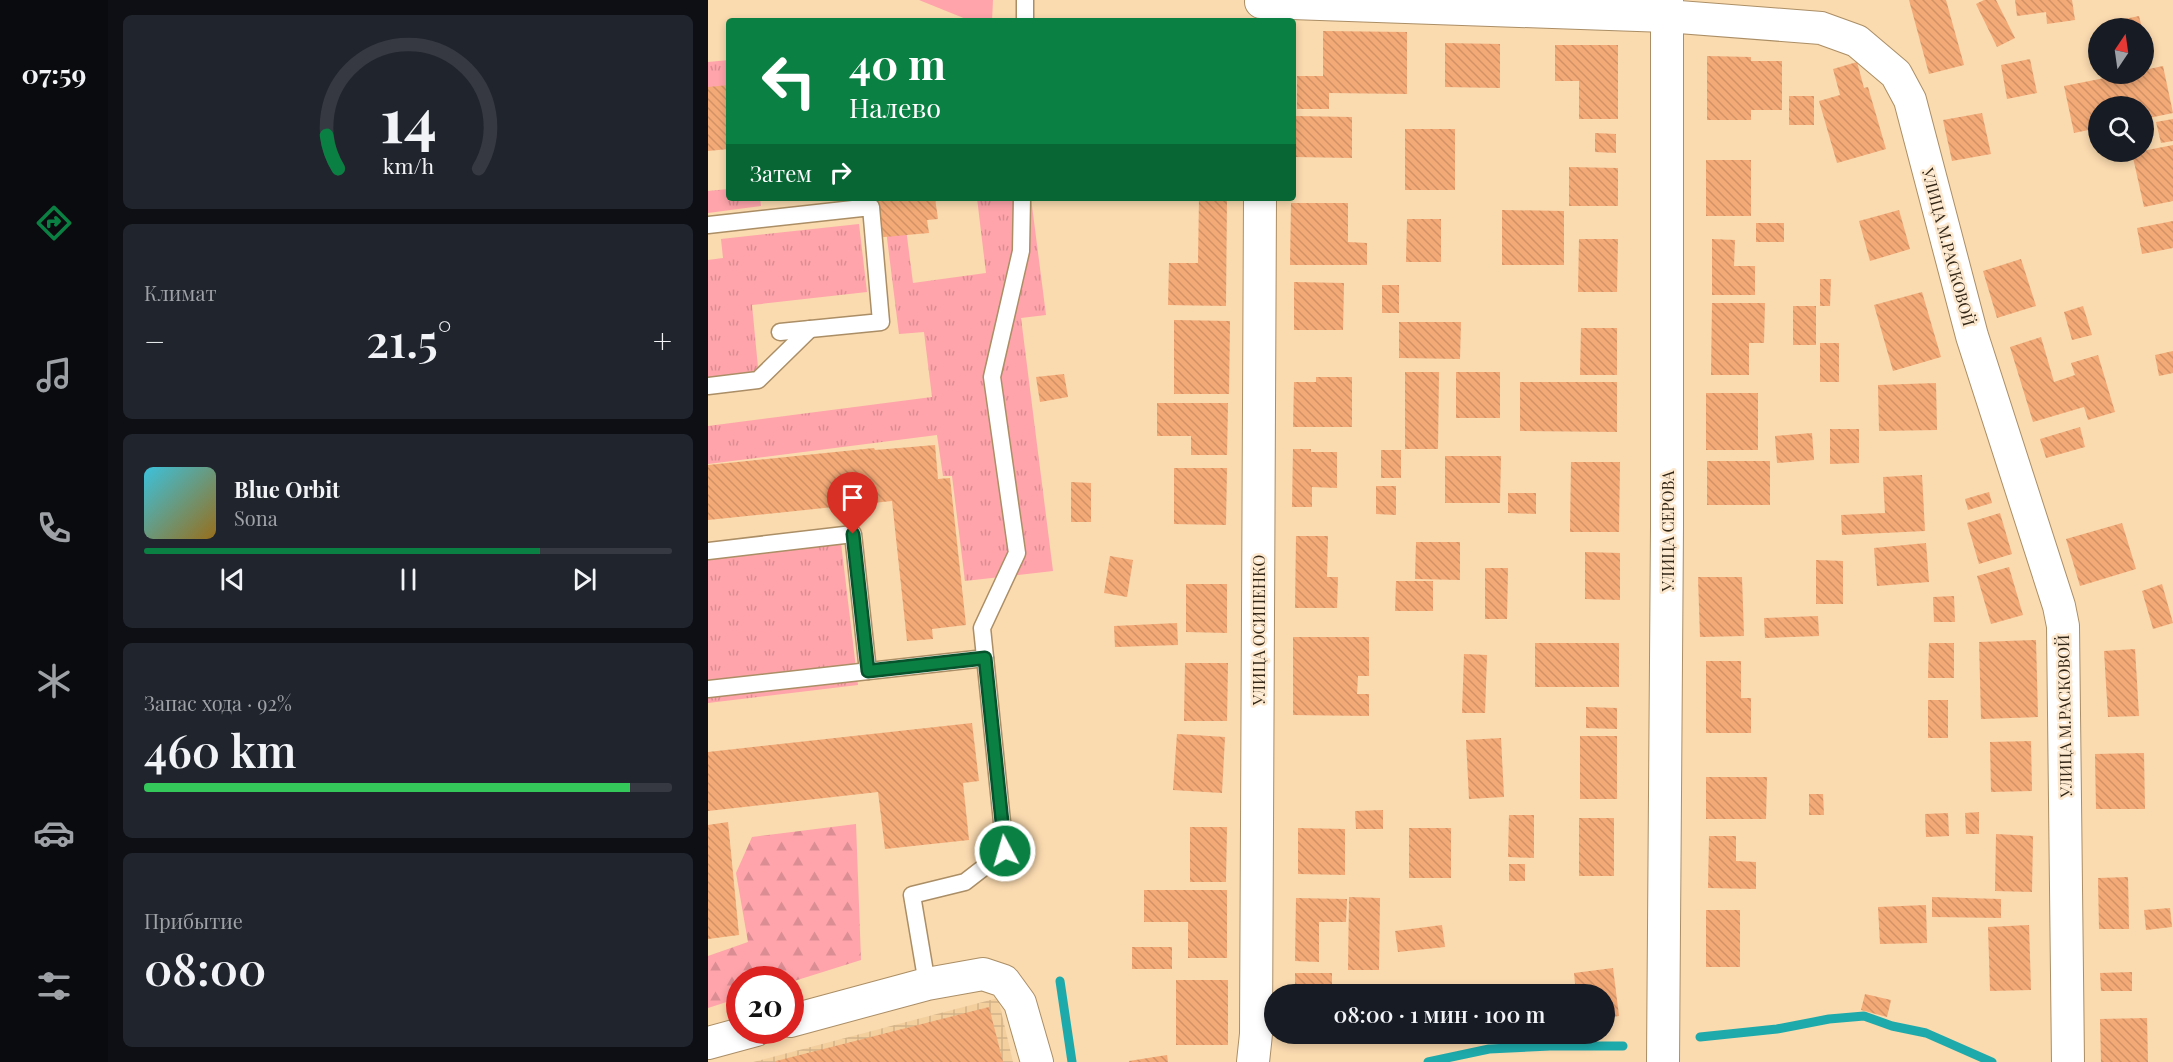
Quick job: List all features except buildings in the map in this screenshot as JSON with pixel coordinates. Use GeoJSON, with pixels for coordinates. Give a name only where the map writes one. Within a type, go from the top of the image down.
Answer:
{"type":"FeatureCollection","features":[{"type":"Feature","properties":{"kind":"street","name":"УЛИЦА М.РАСКОВОЙ"},"geometry":{"type":"LineString","coordinates":[[1261,8],[1666,8],[1821,28],[1857,41],[1896,74],[1910,100],[1972,336],[2064,626],[2068,1062]]}},
{"type":"Feature","properties":{"kind":"street","name":"УЛИЦА СЕРОВА"},"geometry":{"type":"LineString","coordinates":[[1664,1062],[1667,538],[1666,8]]}},
{"type":"Feature","properties":{"kind":"street","name":"УЛИЦА ОСИПЕНКО"},"geometry":{"type":"LineString","coordinates":[[1253,1062],[1256,1034],[1260,201]]}},
{"type":"Feature","properties":{"kind":"street"},"geometry":{"type":"LineString","coordinates":[[804,1017],[927,984],[983,974],[1004,981],[1020,1003],[1037,1062]]}},
{"type":"Feature","properties":{"kind":"street"},"geometry":{"type":"LineString","coordinates":[[708,1043],[726,1038]]}},
{"type":"Feature","properties":{"kind":"lane"},"geometry":{"type":"LineString","coordinates":[[1025,0],[1025,18]]}},
{"type":"Feature","properties":{"kind":"lane"},"geometry":{"type":"LineString","coordinates":[[927,984],[912,895],[965,882],[1005,851],[982,628],[1017,553],[992,377],[1021,251],[1022,201]]}},
{"type":"Feature","properties":{"kind":"lane"},"geometry":{"type":"LineString","coordinates":[[708,225],[871,207],[881,322],[780,332]]}},
{"type":"Feature","properties":{"kind":"lane"},"geometry":{"type":"LineString","coordinates":[[708,386],[758,380],[810,329]]}},
{"type":"Feature","properties":{"kind":"lane"},"geometry":{"type":"LineString","coordinates":[[708,551],[853,534],[868,671]]}},
{"type":"Feature","properties":{"kind":"lane"},"geometry":{"type":"LineString","coordinates":[[708,689],[985,658]]}},
{"type":"Feature","properties":{"kind":"shaded area"},"geometry":{"type":"Polygon","coordinates":[[[998,998],[1013,1062],[753,1062],[998,998]]]}},
{"type":"Feature","properties":{"kind":"green space"},"geometry":{"type":"Polygon","coordinates":[[[919,0],[993,0],[992,18],[964,18],[919,0]]]}},
{"type":"Feature","properties":{"kind":"green space"},"geometry":{"type":"Polygon","coordinates":[[[726,60],[726,115],[708,117],[708,62],[726,60]]]}},
{"type":"Feature","properties":{"kind":"green space"},"geometry":{"type":"Polygon","coordinates":[[[726,189],[726,201],[760,201],[761,206],[708,213],[708,191],[726,189]]]}},
{"type":"Feature","properties":{"kind":"green space"},"geometry":{"type":"Polygon","coordinates":[[[882,201],[902,201],[913,283],[986,273],[977,201],[1031,201],[1046,315],[1021,318],[1053,571],[965,581],[952,476],[943,476],[937,435],[708,464],[708,426],[932,397],[924,332],[899,334],[882,201]]]}},
{"type":"Feature","properties":{"kind":"green space"},"geometry":{"type":"Polygon","coordinates":[[[859,224],[867,292],[752,305],[759,378],[708,383],[708,260],[723,258],[721,239],[859,224]]]}},
{"type":"Feature","properties":{"kind":"green space"},"geometry":{"type":"Polygon","coordinates":[[[841,543],[858,685],[708,703],[708,559],[841,543]]]}},
{"type":"Feature","properties":{"kind":"green space"},"geometry":{"type":"Polygon","coordinates":[[[856,824],[861,960],[804,978],[804,966],[726,966],[726,1002],[708,1008],[708,956],[748,942],[736,873],[752,837],[856,824]]]}},
{"type":"Feature","properties":{"kind":"waterway"},"geometry":{"type":"LineString","coordinates":[[1060,981],[1072,1062]]}},
{"type":"Feature","properties":{"kind":"waterway"},"geometry":{"type":"LineString","coordinates":[[1700,1037],[1777,1029],[1829,1019],[1864,1016],[1892,1026],[1926,1033],[1992,1062]]}},
{"type":"Feature","properties":{"kind":"waterway"},"geometry":{"type":"LineString","coordinates":[[1428,1062],[1489,1049],[1623,1046]]}},
{"type":"Feature","properties":{"kind":"route"},"geometry":{"type":"LineString","coordinates":[[853,534],[868,671],[985,658],[1005,851]]}}]}
